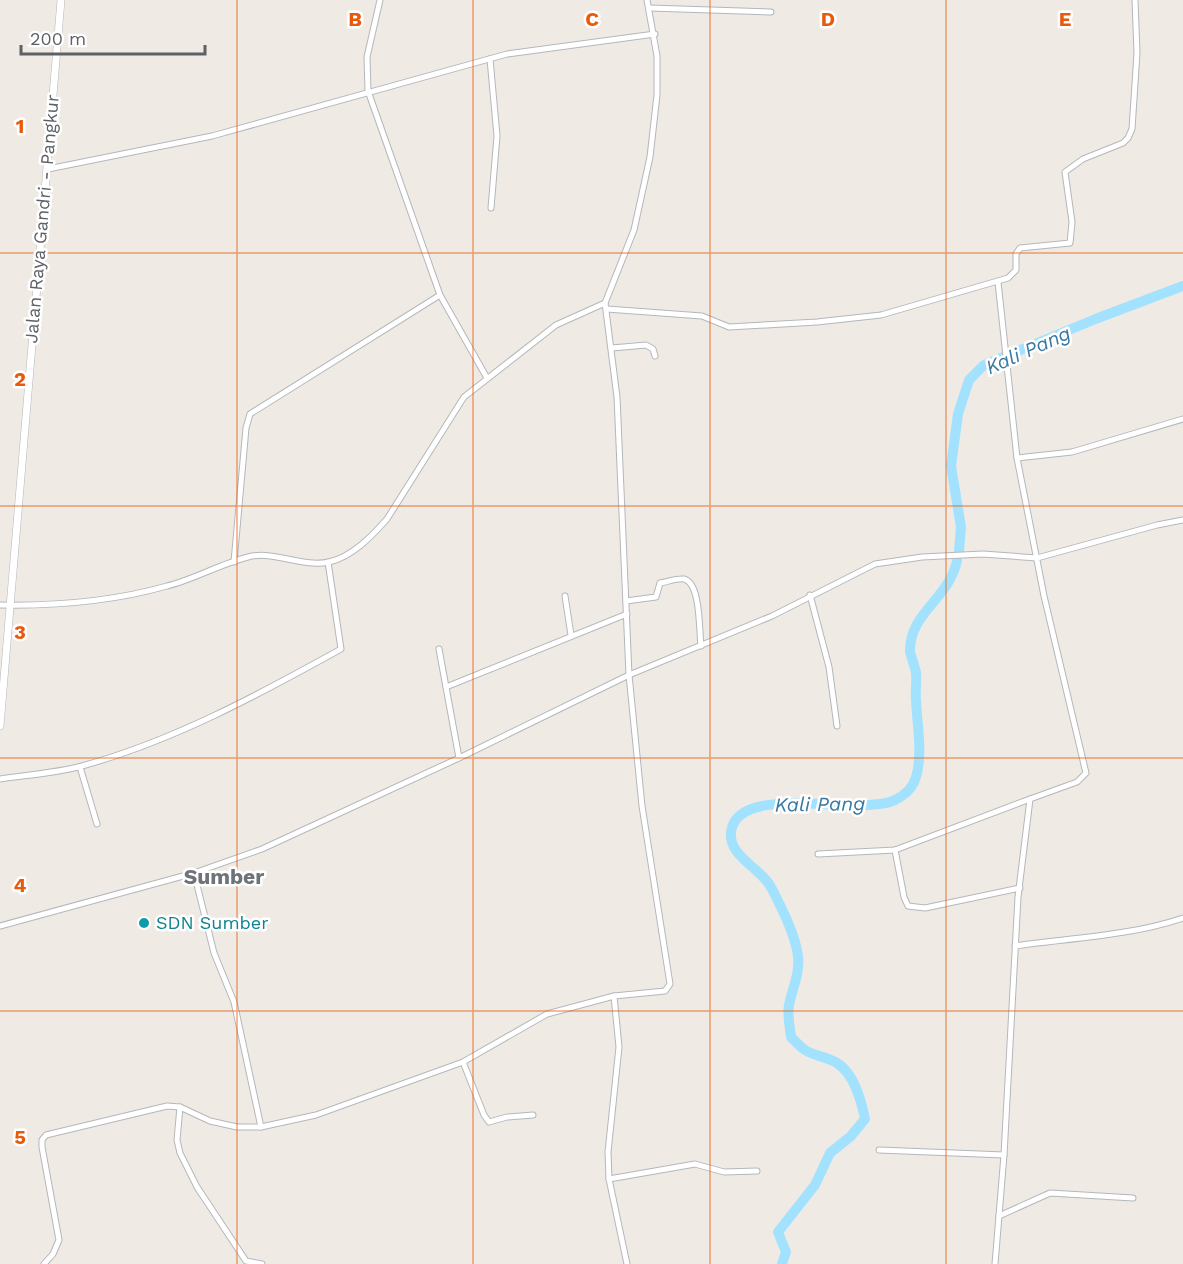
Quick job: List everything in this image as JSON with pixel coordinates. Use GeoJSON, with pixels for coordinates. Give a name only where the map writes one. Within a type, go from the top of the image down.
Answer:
{"type":"FeatureCollection","features":[{"type":"Feature","properties":{"kind":"street","name":"Jalan Raya Gandri - Pangkur"},"geometry":{"type":"LineString","coordinates":[[0,726],[61,0]]}},
{"type":"Feature","properties":{"kind":"street"},"geometry":{"type":"LineString","coordinates":[[374,0],[380,0],[367,57],[368,91],[442,298],[487,378]]}},
{"type":"Feature","properties":{"kind":"street"},"geometry":{"type":"LineString","coordinates":[[44,1264],[53,1254],[59,1240],[42,1147],[44,1137],[137,1111],[167,1106],[180,1107],[224,1125],[261,1127],[316,1115],[463,1062],[548,1014],[614,996],[665,991],[670,984],[642,806],[629,675],[612,348],[606,306],[634,230],[650,157],[657,95],[655,34],[647,0]]}},
{"type":"Feature","properties":{"kind":"street"},"geometry":{"type":"LineString","coordinates":[[0,605],[134,594],[189,580],[213,568],[249,556],[328,562],[358,547],[387,519],[464,397],[556,325],[606,306],[702,316],[729,327],[818,322],[881,315],[998,282],[1017,270],[1018,249],[1071,243],[1072,222],[1065,172],[1083,159],[1128,138],[1134,112],[1137,53],[1135,0]]}},
{"type":"Feature","properties":{"kind":"street"},"geometry":{"type":"LineString","coordinates":[[650,8],[771,12]]}},
{"type":"Feature","properties":{"kind":"street"},"geometry":{"type":"LineString","coordinates":[[48,169],[212,135],[368,91],[533,49],[655,34]]}},
{"type":"Feature","properties":{"kind":"street"},"geometry":{"type":"LineString","coordinates":[[490,59],[497,136],[491,208]]}},
{"type":"Feature","properties":{"kind":"street"},"geometry":{"type":"LineString","coordinates":[[818,854],[895,850],[1077,782],[1086,773],[1037,558],[1017,458],[998,282]]}},
{"type":"Feature","properties":{"kind":"street"},"geometry":{"type":"LineString","coordinates":[[234,562],[243,448],[246,422],[250,414],[442,298]]}},
{"type":"Feature","properties":{"kind":"street"},"geometry":{"type":"LineString","coordinates":[[612,348],[646,345],[653,349],[655,356]]}},
{"type":"Feature","properties":{"kind":"street"},"geometry":{"type":"LineString","coordinates":[[1017,458],[1072,452],[1183,419]]}},
{"type":"Feature","properties":{"kind":"street"},"geometry":{"type":"LineString","coordinates":[[0,926],[194,873],[262,849],[459,758],[629,675],[772,616],[875,564],[922,557],[983,554],[1037,558],[1183,520]]}},
{"type":"Feature","properties":{"kind":"street"},"geometry":{"type":"LineString","coordinates":[[0,779],[80,766],[188,728],[341,650],[328,562]]}},
{"type":"Feature","properties":{"kind":"street"},"geometry":{"type":"LineString","coordinates":[[626,601],[656,597],[660,583],[683,579],[688,581],[696,592],[701,646]]}},
{"type":"Feature","properties":{"kind":"street"},"geometry":{"type":"LineString","coordinates":[[810,595],[829,667],[837,726]]}},
{"type":"Feature","properties":{"kind":"street"},"geometry":{"type":"LineString","coordinates":[[565,596],[571,636]]}},
{"type":"Feature","properties":{"kind":"street"},"geometry":{"type":"LineString","coordinates":[[446,687],[627,614]]}},
{"type":"Feature","properties":{"kind":"street"},"geometry":{"type":"LineString","coordinates":[[439,649],[459,758]]}},
{"type":"Feature","properties":{"kind":"street"},"geometry":{"type":"LineString","coordinates":[[80,766],[97,824]]}},
{"type":"Feature","properties":{"kind":"street"},"geometry":{"type":"LineString","coordinates":[[995,1264],[1004,1155],[1015,946],[1030,799]]}},
{"type":"Feature","properties":{"kind":"street"},"geometry":{"type":"LineString","coordinates":[[895,850],[908,906],[925,908],[1020,888]]}},
{"type":"Feature","properties":{"kind":"street"},"geometry":{"type":"LineString","coordinates":[[194,873],[214,953],[234,1002],[261,1127]]}},
{"type":"Feature","properties":{"kind":"street"},"geometry":{"type":"LineString","coordinates":[[1015,946],[1124,933],[1157,927],[1183,918]]}},
{"type":"Feature","properties":{"kind":"street"},"geometry":{"type":"LineString","coordinates":[[614,996],[619,1047],[608,1152],[609,1179],[627,1264]]}},
{"type":"Feature","properties":{"kind":"street"},"geometry":{"type":"LineString","coordinates":[[463,1062],[484,1115],[489,1122],[507,1117],[533,1115]]}},
{"type":"Feature","properties":{"kind":"street"},"geometry":{"type":"LineString","coordinates":[[180,1107],[177,1145],[191,1176],[246,1261],[262,1264]]}},
{"type":"Feature","properties":{"kind":"street"},"geometry":{"type":"LineString","coordinates":[[879,1150],[1004,1155]]}},
{"type":"Feature","properties":{"kind":"street"},"geometry":{"type":"LineString","coordinates":[[609,1179],[695,1164],[724,1172],[758,1171]]}},
{"type":"Feature","properties":{"kind":"street"},"geometry":{"type":"LineString","coordinates":[[999,1216],[1050,1193],[1134,1198]]}},
{"type":"Feature","properties":{"kind":"waterway","name":"Kali Pang"},"geometry":{"type":"LineString","coordinates":[[959,551],[961,527],[951,466],[958,414],[969,380],[984,365],[1183,286]]}},
{"type":"Feature","properties":{"kind":"waterway","name":"Kali Pang"},"geometry":{"type":"LineString","coordinates":[[782,1264],[786,1252],[778,1232],[815,1185],[830,1153],[851,1136],[865,1119],[855,1085],[845,1070],[831,1060],[806,1051],[791,1037],[788,1009],[798,963],[794,939],[768,882],[740,856],[735,849],[731,832],[738,817],[755,808],[803,803],[879,804],[895,800],[911,788],[918,768],[919,749],[916,673],[910,651],[912,638],[922,616],[946,586],[957,561]]}},
{"type":"Feature","properties":{"kind":"place","name":"SDN Sumber"},"geometry":{"type":"Point","coordinates":[144,923]}},
{"type":"Feature","properties":{"kind":"district","name":"Sumber"},"geometry":{"type":"Point","coordinates":[224,877]}}]}
